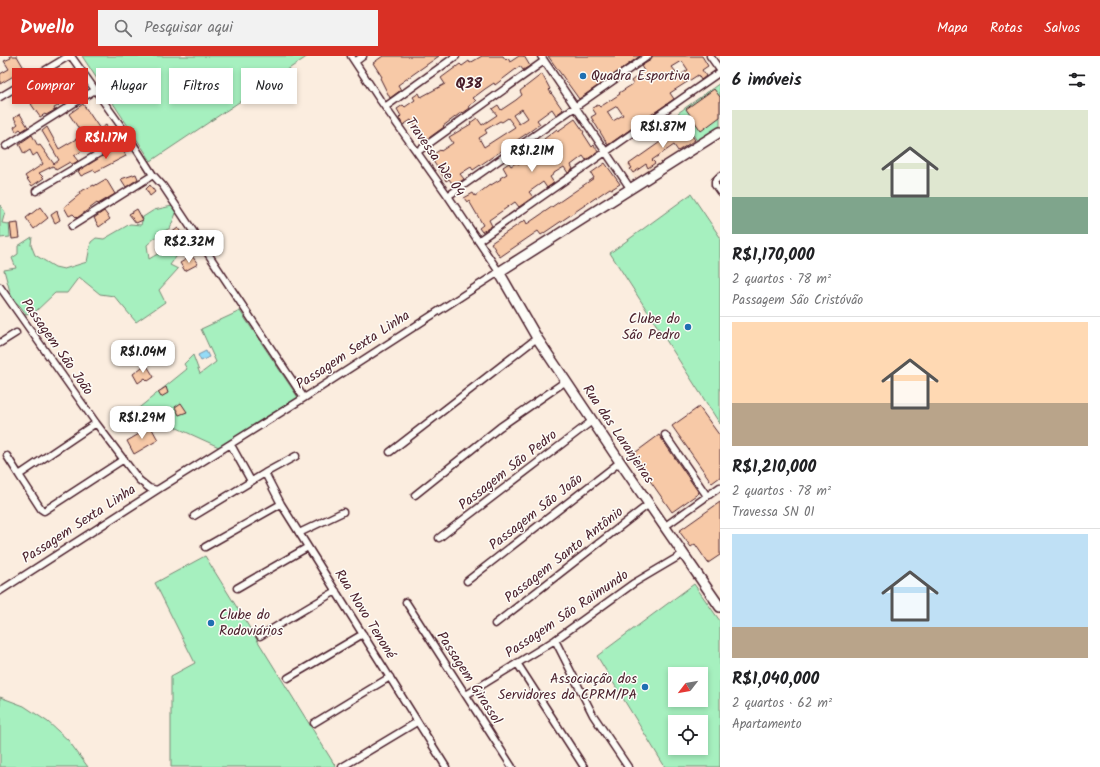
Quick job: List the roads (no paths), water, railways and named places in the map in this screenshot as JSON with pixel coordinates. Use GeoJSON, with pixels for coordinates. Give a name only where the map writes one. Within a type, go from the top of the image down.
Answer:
{"type":"FeatureCollection","features":[{"type":"Feature","properties":{"kind":"street"},"geometry":{"type":"LineString","coordinates":[[0,96],[70,56],[128,136],[304,398]]}},
{"type":"Feature","properties":{"kind":"street","name":"Travessa We 04"},"geometry":{"type":"LineString","coordinates":[[351,56],[499,272]]}},
{"type":"Feature","properties":{"kind":"street"},"geometry":{"type":"LineString","coordinates":[[355,62],[363,56]]}},
{"type":"Feature","properties":{"kind":"street"},"geometry":{"type":"LineString","coordinates":[[385,107],[456,56]]}},
{"type":"Feature","properties":{"kind":"street"},"geometry":{"type":"LineString","coordinates":[[448,196],[648,56]]}},
{"type":"Feature","properties":{"kind":"street"},"geometry":{"type":"LineString","coordinates":[[478,241],[720,71],[710,56]]}},
{"type":"Feature","properties":{"kind":"street"},"geometry":{"type":"LineString","coordinates":[[417,152],[542,59],[630,188]]}},
{"type":"Feature","properties":{"kind":"street"},"geometry":{"type":"LineString","coordinates":[[6,146],[95,90]]}},
{"type":"Feature","properties":{"kind":"street","name":"Passagem Sexta Linha"},"geometry":{"type":"LineString","coordinates":[[0,591],[720,132]]}},
{"type":"Feature","properties":{"kind":"street"},"geometry":{"type":"LineString","coordinates":[[36,191],[128,136]]}},
{"type":"Feature","properties":{"kind":"street"},"geometry":{"type":"LineString","coordinates":[[72,226],[153,175]]}},
{"type":"Feature","properties":{"kind":"street"},"geometry":{"type":"LineString","coordinates":[[719,177],[715,181],[720,192]]}},
{"type":"Feature","properties":{"kind":"street","name":"Rua das Laranjeiras"},"geometry":{"type":"LineString","coordinates":[[499,272],[537,338],[682,554],[720,607]]}},
{"type":"Feature","properties":{"kind":"street","name":"Passagem São João"},"geometry":{"type":"LineString","coordinates":[[0,287],[96,423],[140,480],[149,488],[157,490]]}},
{"type":"Feature","properties":{"kind":"street"},"geometry":{"type":"LineString","coordinates":[[0,344],[16,333]]}},
{"type":"Feature","properties":{"kind":"street"},"geometry":{"type":"LineString","coordinates":[[390,452],[537,338]]}},
{"type":"Feature","properties":{"kind":"street"},"geometry":{"type":"LineString","coordinates":[[415,495],[500,427],[566,381]]}},
{"type":"Feature","properties":{"kind":"street","name":"Passagem São Pedro"},"geometry":{"type":"LineString","coordinates":[[440,538],[592,421]]}},
{"type":"Feature","properties":{"kind":"street"},"geometry":{"type":"LineString","coordinates":[[19,474],[96,423]]}},
{"type":"Feature","properties":{"kind":"street"},"geometry":{"type":"LineString","coordinates":[[665,435],[707,496]]}},
{"type":"Feature","properties":{"kind":"street"},"geometry":{"type":"LineString","coordinates":[[230,445],[251,481]]}},
{"type":"Feature","properties":{"kind":"street"},"geometry":{"type":"LineString","coordinates":[[7,456],[41,509],[44,511],[124,459]]}},
{"type":"Feature","properties":{"kind":"street"},"geometry":{"type":"LineString","coordinates":[[194,516],[251,481],[296,456]]}},
{"type":"Feature","properties":{"kind":"street","name":"Passagem São João"},"geometry":{"type":"LineString","coordinates":[[467,581],[620,462]]}},
{"type":"Feature","properties":{"kind":"street","name":"Rua Novo Tenoné"},"geometry":{"type":"LineString","coordinates":[[265,473],[281,504],[445,767]]}},
{"type":"Feature","properties":{"kind":"street"},"geometry":{"type":"LineString","coordinates":[[664,527],[720,487]]}},
{"type":"Feature","properties":{"kind":"street"},"geometry":{"type":"LineString","coordinates":[[205,547],[281,504]]}},
{"type":"Feature","properties":{"kind":"street","name":"Passagem Santo Antônio"},"geometry":{"type":"LineString","coordinates":[[495,624],[649,504]]}},
{"type":"Feature","properties":{"kind":"street"},"geometry":{"type":"LineString","coordinates":[[299,533],[343,512]]}},
{"type":"Feature","properties":{"kind":"street"},"geometry":{"type":"LineString","coordinates":[[237,588],[308,547]]}},
{"type":"Feature","properties":{"kind":"street","name":"Passagem São Raimundo"},"geometry":{"type":"LineString","coordinates":[[466,695],[555,640],[634,584],[682,554]]}},
{"type":"Feature","properties":{"kind":"street"},"geometry":{"type":"LineString","coordinates":[[260,636],[336,591]]}},
{"type":"Feature","properties":{"kind":"street","name":"Passagem Girassol"},"geometry":{"type":"LineString","coordinates":[[406,602],[512,767]]}},
{"type":"Feature","properties":{"kind":"street"},"geometry":{"type":"LineString","coordinates":[[288,678],[363,634]]}},
{"type":"Feature","properties":{"kind":"street"},"geometry":{"type":"LineString","coordinates":[[555,640],[593,715],[628,767]]}},
{"type":"Feature","properties":{"kind":"street"},"geometry":{"type":"LineString","coordinates":[[517,663],[584,767]]}},
{"type":"Feature","properties":{"kind":"street"},"geometry":{"type":"LineString","coordinates":[[314,723],[390,677]]}},
{"type":"Feature","properties":{"kind":"street"},"geometry":{"type":"LineString","coordinates":[[342,767],[417,722]]}},
{"type":"Feature","properties":{"kind":"water"},"geometry":{"type":"Polygon","coordinates":[[[206,351],[209,357],[201,361],[198,355],[206,351]]]}},
{"type":"Feature","properties":{"kind":"place","name":"Quadra Esportiva"},"geometry":{"type":"Point","coordinates":[583,76]}},
{"type":"Feature","properties":{"kind":"place","name":"Clube do São Pedro"},"geometry":{"type":"Point","coordinates":[688,327]}},
{"type":"Feature","properties":{"kind":"place","name":"Clube do Rodoviários"},"geometry":{"type":"Point","coordinates":[211,623]}},
{"type":"Feature","properties":{"kind":"place","name":"Associação dos Servidores da CPRM/PA"},"geometry":{"type":"Point","coordinates":[645,687]}},
{"type":"Feature","properties":{"kind":"district","name":"Q38"},"geometry":{"type":"Point","coordinates":[469,84]}}]}
